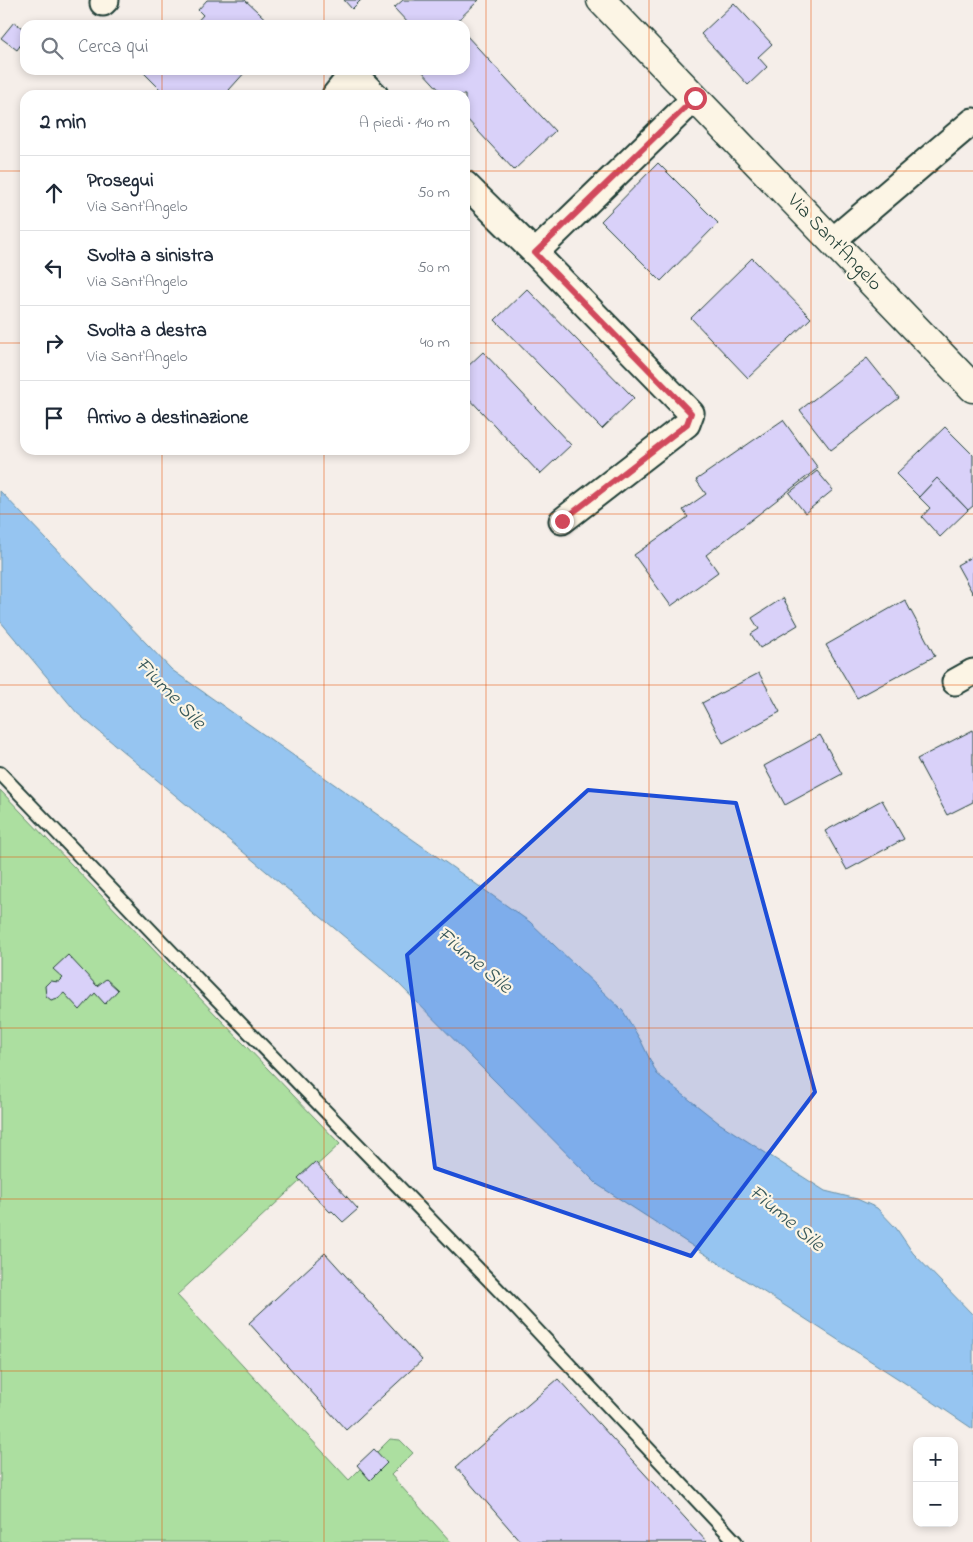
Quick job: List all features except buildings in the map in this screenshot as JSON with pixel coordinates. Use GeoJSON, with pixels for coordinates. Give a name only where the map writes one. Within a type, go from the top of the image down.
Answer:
{"type":"FeatureCollection","features":[{"type":"Feature","properties":{"kind":"street","name":"Via Sant'Angelo"},"geometry":{"type":"LineString","coordinates":[[601,0],[973,388]]}},
{"type":"Feature","properties":{"kind":"street"},"geometry":{"type":"LineString","coordinates":[[339,90],[347,80],[362,82],[370,90]]}},
{"type":"Feature","properties":{"kind":"street"},"geometry":{"type":"LineString","coordinates":[[535,253],[695,98]]}},
{"type":"Feature","properties":{"kind":"street"},"geometry":{"type":"LineString","coordinates":[[832,241],[973,121]]}},
{"type":"Feature","properties":{"kind":"street"},"geometry":{"type":"LineString","coordinates":[[470,189],[691,413],[687,424],[562,521]]}},
{"type":"Feature","properties":{"kind":"lane"},"geometry":{"type":"LineString","coordinates":[[0,772],[188,970],[514,1306],[736,1542]]}},
{"type":"Feature","properties":{"kind":"highlighted area"},"geometry":{"type":"Polygon","coordinates":[[[588,790],[736,803],[815,1092],[691,1256],[435,1168],[407,955],[588,790]]]}},
{"type":"Feature","properties":{"kind":"green space"},"geometry":{"type":"Polygon","coordinates":[[[0,790],[340,1144],[177,1295],[349,1480],[390,1439],[400,1440],[413,1453],[391,1475],[451,1542],[0,1542],[0,790]]]}},
{"type":"Feature","properties":{"kind":"water","name":"Fiume Sile"},"geometry":{"type":"Polygon","coordinates":[[[0,491],[172,670],[530,922],[623,1011],[641,1041],[657,1074],[719,1123],[825,1191],[857,1199],[877,1208],[896,1228],[913,1253],[973,1315],[973,1429],[598,1185],[389,974],[77,713],[0,621],[0,491]]]}},
{"type":"Feature","properties":{"kind":"route"},"geometry":{"type":"LineString","coordinates":[[562,521],[687,424],[691,413],[535,253],[695,98]]}}]}
